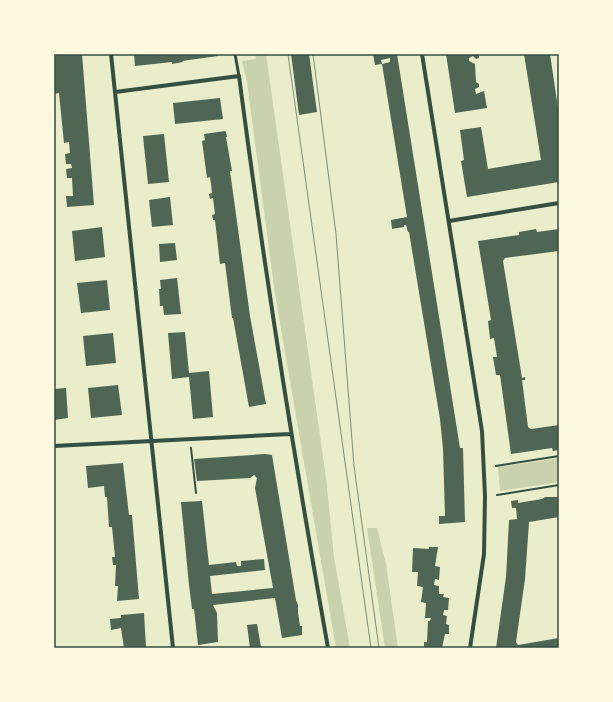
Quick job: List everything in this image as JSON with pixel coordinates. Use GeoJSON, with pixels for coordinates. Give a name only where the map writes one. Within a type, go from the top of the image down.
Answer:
{"type":"FeatureCollection","features":[{"type":"Feature","properties":{"kind":"street"},"geometry":{"type":"LineString","coordinates":[[111,54],[173,648]]}},
{"type":"Feature","properties":{"kind":"street"},"geometry":{"type":"LineString","coordinates":[[422,54],[482,431],[484,469],[484,554],[470,648]]}},
{"type":"Feature","properties":{"kind":"street"},"geometry":{"type":"LineString","coordinates":[[115,92],[238,76],[290,434],[328,648]]}},
{"type":"Feature","properties":{"kind":"street"},"geometry":{"type":"LineString","coordinates":[[449,221],[559,203]]}},
{"type":"Feature","properties":{"kind":"street"},"geometry":{"type":"LineString","coordinates":[[54,446],[290,434]]}},
{"type":"Feature","properties":{"kind":"lane"},"geometry":{"type":"LineString","coordinates":[[235,54],[238,76]]}},
{"type":"Feature","properties":{"kind":"path"},"geometry":{"type":"LineString","coordinates":[[191,448],[196,493]]}},
{"type":"Feature","properties":{"kind":"path"},"geometry":{"type":"LineString","coordinates":[[496,466],[559,456]]}},
{"type":"Feature","properties":{"kind":"path"},"geometry":{"type":"LineString","coordinates":[[497,494],[559,485]]}},
{"type":"Feature","properties":{"kind":"green space"},"geometry":{"type":"Polygon","coordinates":[[[255,54],[266,54],[326,478],[334,557],[350,648],[336,648],[275,294],[247,82],[242,61],[256,59],[255,54]]]}},
{"type":"Feature","properties":{"kind":"green space"},"geometry":{"type":"Polygon","coordinates":[[[559,458],[559,482],[500,491],[498,467],[559,458]]]}},
{"type":"Feature","properties":{"kind":"green space"},"geometry":{"type":"Polygon","coordinates":[[[367,528],[377,528],[386,564],[398,648],[385,648],[367,528]]]}},
{"type":"Feature","properties":{"kind":"building"},"geometry":{"type":"Polygon","coordinates":[[[54,54],[82,54],[94,205],[67,207],[66,196],[73,196],[72,178],[67,178],[66,169],[72,168],[71,164],[66,164],[65,154],[70,153],[69,142],[64,143],[59,93],[54,94],[54,54]]]}},
{"type":"Feature","properties":{"kind":"building"},"geometry":{"type":"Polygon","coordinates":[[[134,54],[218,54],[218,56],[182,61],[183,62],[172,64],[172,62],[135,66],[134,54]]]}},
{"type":"Feature","properties":{"kind":"building"},"geometry":{"type":"Polygon","coordinates":[[[291,54],[309,54],[317,112],[299,115],[291,54]]]}},
{"type":"Feature","properties":{"kind":"building"},"geometry":{"type":"Polygon","coordinates":[[[373,54],[397,54],[460,448],[463,448],[465,522],[439,524],[439,516],[445,516],[443,449],[440,419],[409,232],[406,225],[404,225],[404,227],[392,229],[391,220],[407,217],[382,64],[375,65],[373,54]],[[390,58],[381,60],[382,64],[390,62],[390,58]]]}},
{"type":"Feature","properties":{"kind":"building"},"geometry":{"type":"Polygon","coordinates":[[[446,54],[479,54],[479,58],[476,59],[473,56],[469,58],[469,61],[475,64],[476,82],[479,84],[479,87],[475,89],[476,94],[484,91],[487,108],[455,113],[446,54]]]}},
{"type":"Feature","properties":{"kind":"building"},"geometry":{"type":"Polygon","coordinates":[[[524,54],[550,54],[559,115],[559,182],[467,197],[461,161],[464,160],[460,130],[481,127],[488,169],[541,160],[524,54]]]}},
{"type":"Feature","properties":{"kind":"building"},"geometry":{"type":"Polygon","coordinates":[[[220,98],[223,119],[175,124],[173,103],[220,98]]]}},
{"type":"Feature","properties":{"kind":"building"},"geometry":{"type":"Polygon","coordinates":[[[225,131],[232,171],[230,171],[250,316],[266,404],[249,407],[232,318],[225,263],[220,264],[215,220],[213,220],[212,215],[215,214],[213,198],[210,199],[209,194],[212,193],[210,177],[207,178],[202,141],[205,140],[204,134],[225,131]]]}},
{"type":"Feature","properties":{"kind":"building"},"geometry":{"type":"Polygon","coordinates":[[[164,134],[169,182],[148,184],[143,136],[164,134]]]}},
{"type":"Feature","properties":{"kind":"building"},"geometry":{"type":"Polygon","coordinates":[[[170,197],[173,225],[152,227],[149,200],[170,197]]]}},
{"type":"Feature","properties":{"kind":"building"},"geometry":{"type":"Polygon","coordinates":[[[102,227],[105,257],[75,261],[72,231],[102,227]]]}},
{"type":"Feature","properties":{"kind":"building"},"geometry":{"type":"Polygon","coordinates":[[[536,229],[537,232],[559,229],[559,251],[505,258],[503,261],[522,378],[525,377],[525,380],[522,380],[528,427],[531,429],[559,425],[559,450],[553,451],[552,448],[511,454],[500,375],[496,375],[493,357],[497,357],[494,338],[490,339],[488,321],[491,320],[478,241],[519,235],[519,232],[536,229]]]}},
{"type":"Feature","properties":{"kind":"building"},"geometry":{"type":"Polygon","coordinates":[[[175,243],[177,260],[160,262],[159,244],[175,243]]]}},
{"type":"Feature","properties":{"kind":"building"},"geometry":{"type":"Polygon","coordinates":[[[177,278],[181,314],[164,315],[163,306],[160,306],[160,280],[177,278]]]}},
{"type":"Feature","properties":{"kind":"building"},"geometry":{"type":"Polygon","coordinates":[[[107,280],[110,310],[81,313],[77,283],[107,280]]]}},
{"type":"Feature","properties":{"kind":"building"},"geometry":{"type":"Polygon","coordinates":[[[185,332],[189,373],[209,371],[213,417],[193,419],[189,377],[172,379],[168,333],[185,332]]]}},
{"type":"Feature","properties":{"kind":"building"},"geometry":{"type":"Polygon","coordinates":[[[113,333],[116,363],[86,366],[83,336],[113,333]]]}},
{"type":"Feature","properties":{"kind":"building"},"geometry":{"type":"Polygon","coordinates":[[[118,385],[122,415],[91,418],[88,388],[118,385]]]}},
{"type":"Feature","properties":{"kind":"building"},"geometry":{"type":"Polygon","coordinates":[[[66,388],[68,418],[54,420],[54,389],[66,388]]]}},
{"type":"Feature","properties":{"kind":"building"},"geometry":{"type":"Polygon","coordinates":[[[265,454],[272,455],[298,605],[300,626],[302,626],[302,635],[282,638],[275,598],[213,605],[217,613],[218,642],[198,645],[194,609],[192,609],[189,585],[181,502],[202,501],[209,565],[236,562],[237,566],[241,566],[241,561],[264,559],[265,570],[210,576],[212,594],[273,588],[255,488],[257,478],[254,475],[250,478],[197,481],[194,459],[265,454]]]}},
{"type":"Feature","properties":{"kind":"building"},"geometry":{"type":"Polygon","coordinates":[[[123,463],[129,515],[132,515],[139,599],[117,601],[118,586],[115,586],[116,565],[113,565],[112,557],[115,557],[112,527],[109,527],[107,497],[105,497],[104,486],[88,488],[86,466],[123,463]]]}},
{"type":"Feature","properties":{"kind":"building"},"geometry":{"type":"Polygon","coordinates":[[[545,497],[559,497],[559,517],[529,522],[525,579],[516,642],[518,645],[559,638],[559,648],[496,648],[506,577],[509,520],[517,519],[516,508],[512,508],[511,501],[518,500],[518,503],[542,499],[545,497]]]}},
{"type":"Feature","properties":{"kind":"building"},"geometry":{"type":"Polygon","coordinates":[[[429,547],[438,547],[435,566],[440,567],[439,580],[435,579],[434,585],[439,586],[439,594],[444,594],[443,597],[449,598],[448,610],[444,610],[443,615],[447,616],[446,624],[449,625],[449,634],[445,634],[442,648],[425,648],[424,646],[424,642],[427,642],[428,621],[430,621],[431,618],[425,618],[426,603],[421,602],[423,587],[417,586],[418,572],[412,572],[413,548],[429,549],[429,547]]]}},
{"type":"Feature","properties":{"kind":"building"},"geometry":{"type":"Polygon","coordinates":[[[144,613],[146,648],[124,648],[121,628],[111,630],[110,619],[121,618],[121,615],[144,613]]]}},
{"type":"Feature","properties":{"kind":"building"},"geometry":{"type":"Polygon","coordinates":[[[257,624],[261,647],[250,648],[247,625],[257,624]]]}},
{"type":"Feature","properties":{"kind":"tram line"},"geometry":{"type":"LineString","coordinates":[[288,54],[371,648]]}},
{"type":"Feature","properties":{"kind":"tram line"},"geometry":{"type":"LineString","coordinates":[[313,54],[336,234],[354,466],[379,648]]}}]}
